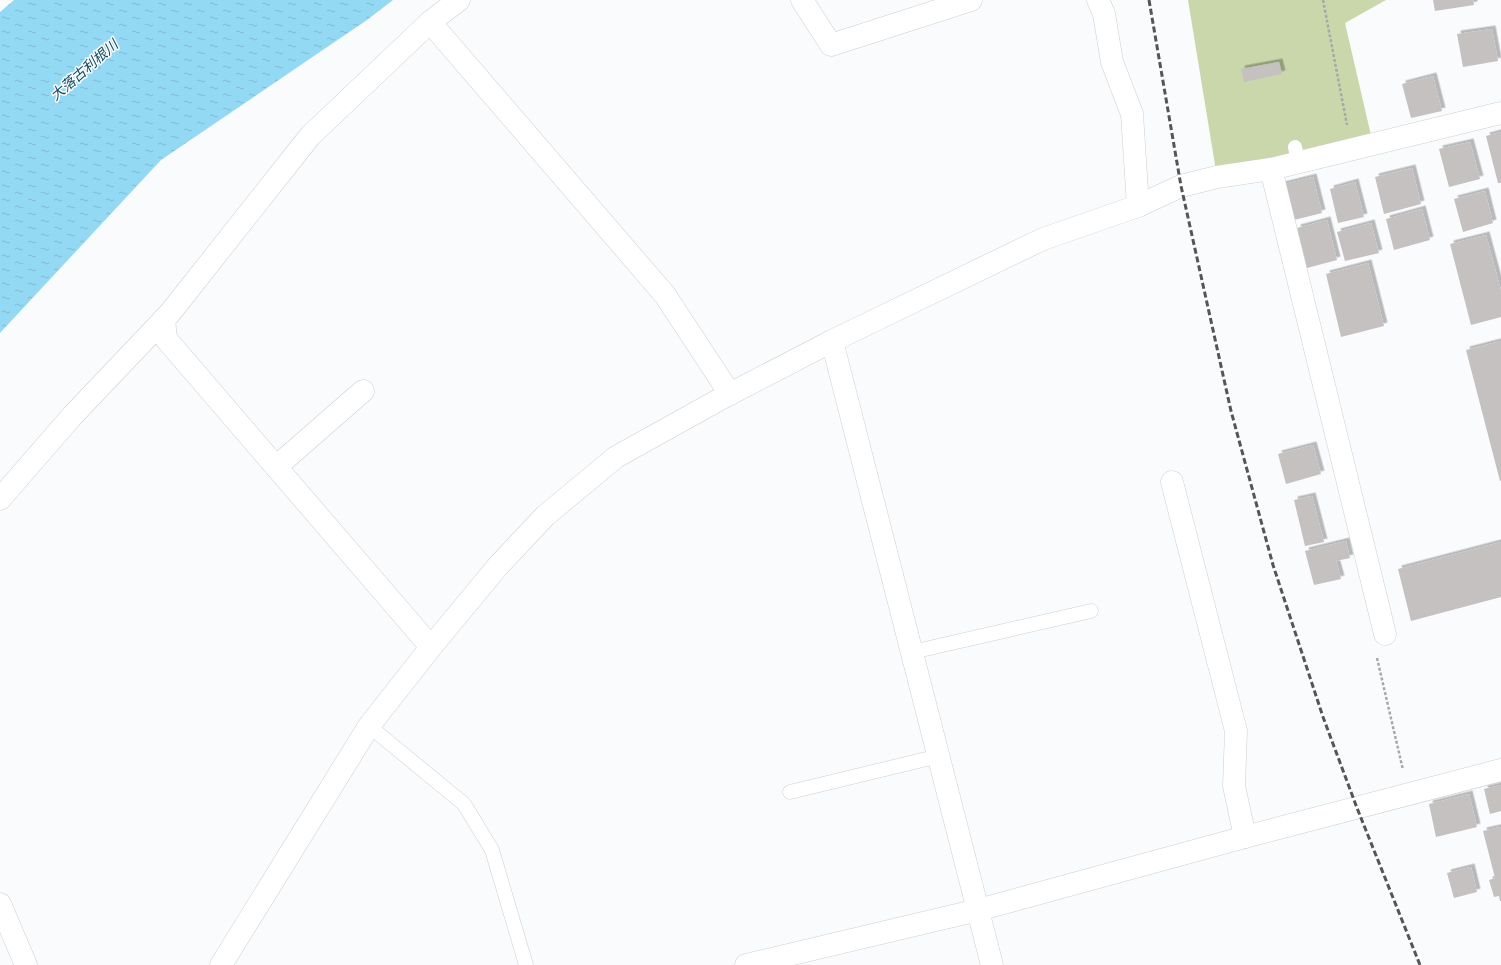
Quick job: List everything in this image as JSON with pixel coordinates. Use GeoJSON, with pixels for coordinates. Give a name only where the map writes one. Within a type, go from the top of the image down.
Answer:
{"type":"FeatureCollection","features":[{"type":"Feature","properties":{"kind":"street"},"geometry":{"type":"LineString","coordinates":[[0,500],[73,415],[164,319],[310,136],[430,22],[459,0]]}},
{"type":"Feature","properties":{"kind":"street"},"geometry":{"type":"LineString","coordinates":[[802,0],[831,45],[972,0]]}},
{"type":"Feature","properties":{"kind":"street"},"geometry":{"type":"LineString","coordinates":[[1098,0],[1104,14],[1112,62],[1132,114],[1138,206]]}},
{"type":"Feature","properties":{"kind":"street"},"geometry":{"type":"LineString","coordinates":[[430,22],[665,295],[730,394]]}},
{"type":"Feature","properties":{"kind":"street"},"geometry":{"type":"LineString","coordinates":[[221,965],[369,726],[431,647],[498,566],[545,516],[616,457],[730,394],[832,341],[1043,239],[1138,206],[1181,186],[1217,177],[1271,169],[1297,155],[1351,149],[1501,113]]}},
{"type":"Feature","properties":{"kind":"street"},"geometry":{"type":"LineString","coordinates":[[1271,169],[1385,634]]}},
{"type":"Feature","properties":{"kind":"street"},"geometry":{"type":"LineString","coordinates":[[164,319],[166,339],[431,647]]}},
{"type":"Feature","properties":{"kind":"street"},"geometry":{"type":"LineString","coordinates":[[832,341],[992,965]]}},
{"type":"Feature","properties":{"kind":"street"},"geometry":{"type":"LineString","coordinates":[[276,467],[363,392]]}},
{"type":"Feature","properties":{"kind":"street"},"geometry":{"type":"LineString","coordinates":[[1172,482],[1236,731],[1234,786],[1245,837]]}},
{"type":"Feature","properties":{"kind":"street"},"geometry":{"type":"LineString","coordinates":[[754,964],[978,910],[1245,837],[1501,770]]}},
{"type":"Feature","properties":{"kind":"street"},"geometry":{"type":"LineString","coordinates":[[0,904],[26,965]]}},
{"type":"Feature","properties":{"kind":"lane"},"geometry":{"type":"LineString","coordinates":[[912,652],[1091,611]]}},
{"type":"Feature","properties":{"kind":"lane"},"geometry":{"type":"LineString","coordinates":[[369,726],[464,804],[492,850],[526,965]]}},
{"type":"Feature","properties":{"kind":"lane"},"geometry":{"type":"LineString","coordinates":[[790,792],[939,756]]}},
{"type":"Feature","properties":{"kind":"path"},"geometry":{"type":"LineString","coordinates":[[1322,0],[1351,149]]}},
{"type":"Feature","properties":{"kind":"path"},"geometry":{"type":"LineString","coordinates":[[1385,634],[1373,642],[1409,794]]}},
{"type":"Feature","properties":{"kind":"green space"},"geometry":{"type":"Polygon","coordinates":[[[1188,0],[1386,0],[1345,23],[1373,144],[1217,177],[1188,0]]]}},
{"type":"Feature","properties":{"kind":"water","name":"大落古利根川"},"geometry":{"type":"Polygon","coordinates":[[[14,0],[393,0],[367,20],[161,160],[0,333],[0,12],[14,0]]]}},
{"type":"Feature","properties":{"kind":"building"},"geometry":{"type":"Polygon","coordinates":[[[1433,0],[1473,0],[1474,5],[1435,11],[1433,0]]]}},
{"type":"Feature","properties":{"kind":"building"},"geometry":{"type":"Polygon","coordinates":[[[1492,29],[1498,61],[1463,67],[1457,34],[1492,29]]]}},
{"type":"Feature","properties":{"kind":"building"},"geometry":{"type":"Polygon","coordinates":[[[1279,62],[1282,74],[1244,82],[1241,69],[1279,62]]]}},
{"type":"Feature","properties":{"kind":"building"},"geometry":{"type":"Polygon","coordinates":[[[1433,76],[1442,111],[1411,118],[1402,84],[1433,76]]]}},
{"type":"Feature","properties":{"kind":"building"},"geometry":{"type":"Polygon","coordinates":[[[1501,132],[1501,183],[1498,183],[1486,136],[1501,132]]]}},
{"type":"Feature","properties":{"kind":"building"},"geometry":{"type":"Polygon","coordinates":[[[1470,142],[1480,179],[1449,187],[1439,149],[1470,142]]]}},
{"type":"Feature","properties":{"kind":"building"},"geometry":{"type":"Polygon","coordinates":[[[1412,168],[1421,204],[1384,214],[1375,177],[1412,168]]]}},
{"type":"Feature","properties":{"kind":"building"},"geometry":{"type":"Polygon","coordinates":[[[1313,177],[1322,213],[1290,221],[1281,185],[1313,177]]]}},
{"type":"Feature","properties":{"kind":"building"},"geometry":{"type":"Polygon","coordinates":[[[1355,182],[1364,217],[1338,223],[1330,189],[1355,182]]]}},
{"type":"Feature","properties":{"kind":"building"},"geometry":{"type":"Polygon","coordinates":[[[1485,191],[1493,223],[1463,232],[1454,199],[1485,191]]]}},
{"type":"Feature","properties":{"kind":"building"},"geometry":{"type":"Polygon","coordinates":[[[1422,209],[1430,240],[1394,250],[1386,219],[1422,209]]]}},
{"type":"Feature","properties":{"kind":"building"},"geometry":{"type":"Polygon","coordinates":[[[1327,220],[1337,260],[1307,268],[1297,228],[1327,220]]]}},
{"type":"Feature","properties":{"kind":"building"},"geometry":{"type":"Polygon","coordinates":[[[1371,223],[1379,253],[1345,261],[1337,232],[1371,223]]]}},
{"type":"Feature","properties":{"kind":"building"},"geometry":{"type":"Polygon","coordinates":[[[1486,235],[1501,291],[1501,317],[1471,325],[1450,244],[1486,235]]]}},
{"type":"Feature","properties":{"kind":"building"},"geometry":{"type":"Polygon","coordinates":[[[1368,263],[1384,326],[1341,337],[1326,274],[1368,263]]]}},
{"type":"Feature","properties":{"kind":"building"},"geometry":{"type":"Polygon","coordinates":[[[1501,341],[1501,481],[1500,481],[1466,350],[1501,341]]]}},
{"type":"Feature","properties":{"kind":"building"},"geometry":{"type":"Polygon","coordinates":[[[1313,445],[1321,474],[1286,484],[1278,454],[1313,445]]]}},
{"type":"Feature","properties":{"kind":"building"},"geometry":{"type":"Polygon","coordinates":[[[1312,496],[1324,542],[1305,546],[1294,500],[1312,496]]]}},
{"type":"Feature","properties":{"kind":"building"},"geometry":{"type":"Polygon","coordinates":[[[1346,541],[1350,558],[1336,561],[1341,579],[1314,585],[1305,551],[1346,541]]]}},
{"type":"Feature","properties":{"kind":"building"},"geometry":{"type":"Polygon","coordinates":[[[1501,542],[1501,597],[1411,621],[1398,569],[1501,542]]]}},
{"type":"Feature","properties":{"kind":"building"},"geometry":{"type":"Polygon","coordinates":[[[1501,785],[1501,811],[1490,814],[1484,789],[1501,785]]]}},
{"type":"Feature","properties":{"kind":"building"},"geometry":{"type":"Polygon","coordinates":[[[1469,794],[1477,827],[1436,837],[1429,804],[1469,794]]]}},
{"type":"Feature","properties":{"kind":"building"},"geometry":{"type":"Polygon","coordinates":[[[1501,827],[1500,901],[1499,896],[1494,897],[1489,880],[1495,878],[1483,831],[1501,827]]]}},
{"type":"Feature","properties":{"kind":"building"},"geometry":{"type":"Polygon","coordinates":[[[1471,867],[1477,892],[1454,898],[1447,873],[1471,867]]]}},
{"type":"Feature","properties":{"kind":"railway"},"geometry":{"type":"LineString","coordinates":[[1149,0],[1181,186],[1231,411],[1273,565],[1323,717],[1357,808],[1420,965]]}}]}
